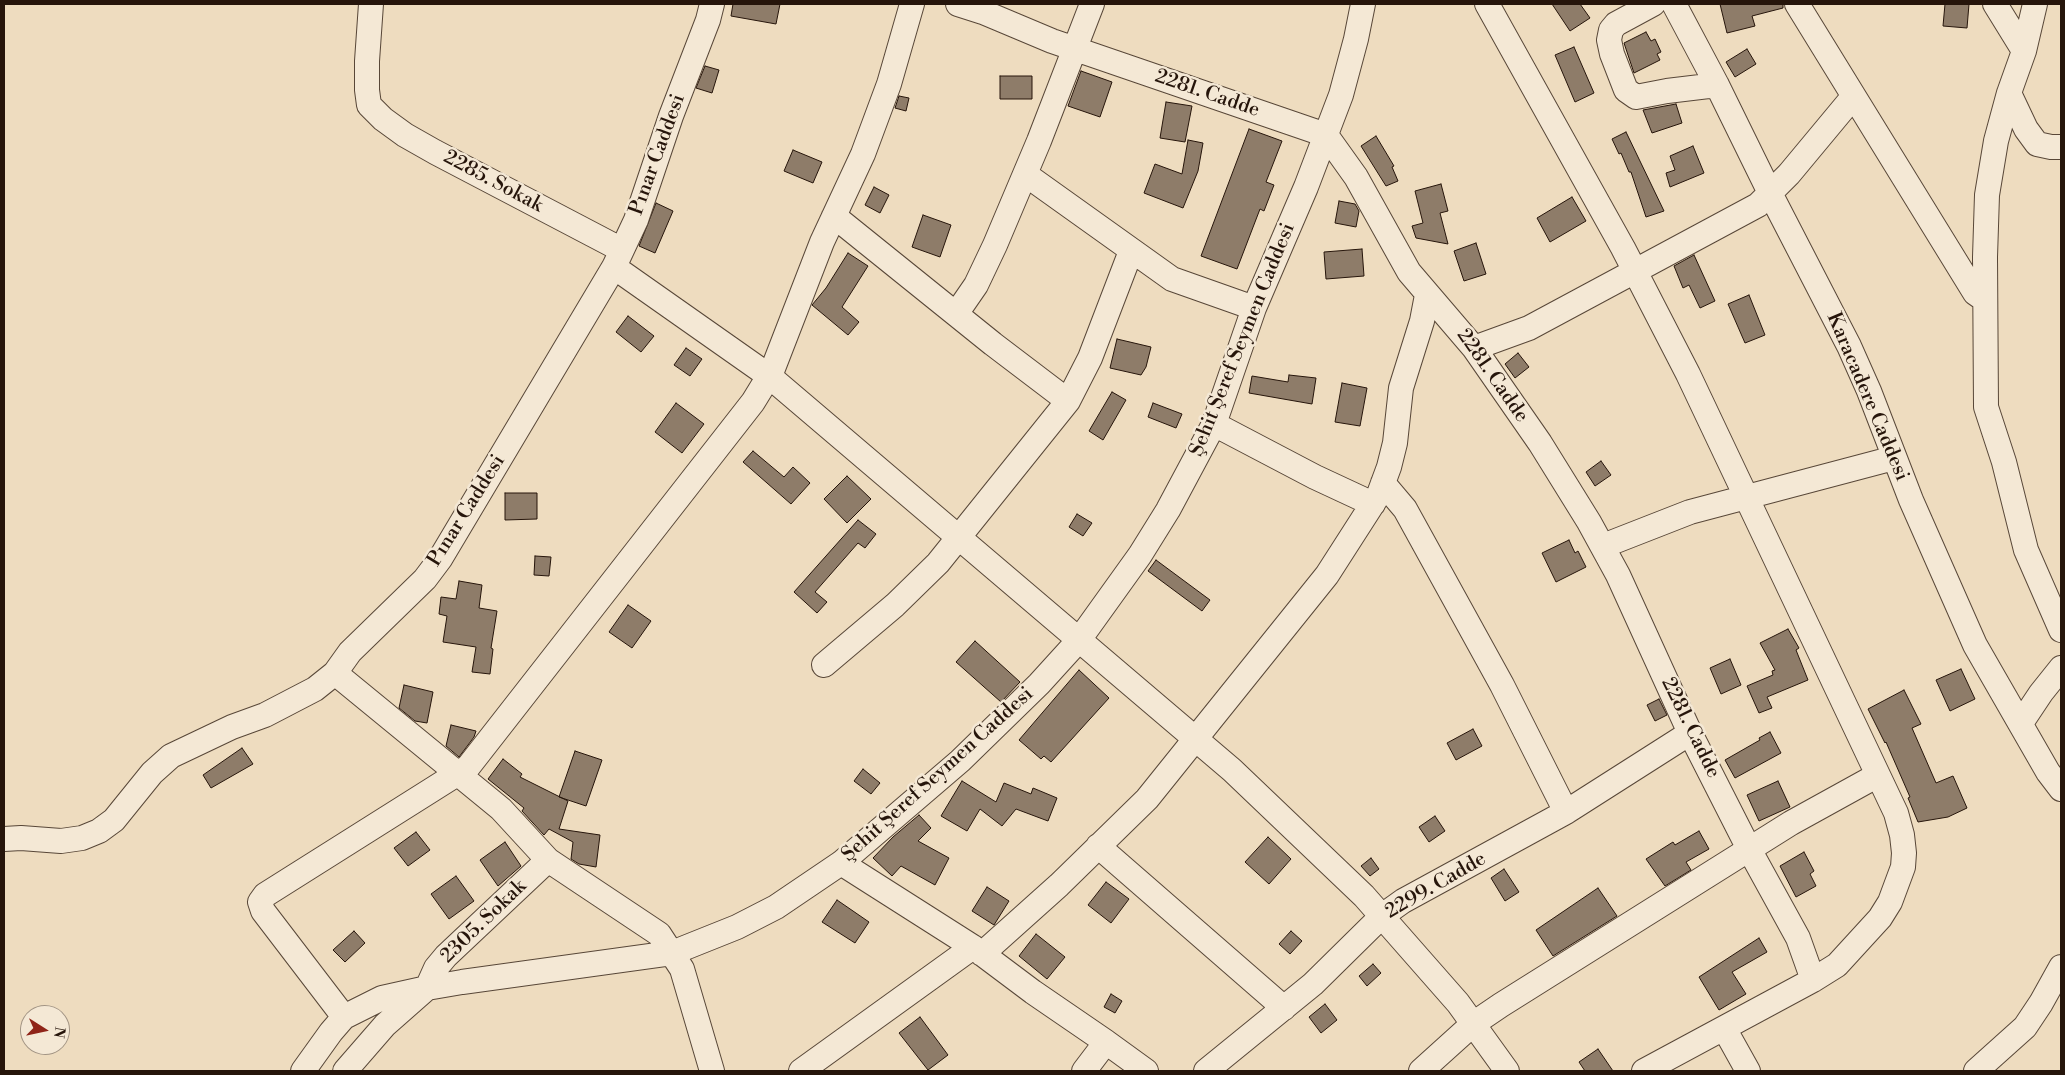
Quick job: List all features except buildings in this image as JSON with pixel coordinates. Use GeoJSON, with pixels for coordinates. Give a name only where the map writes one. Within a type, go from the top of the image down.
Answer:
{"type":"FeatureCollection","features":[{"type":"Feature","properties":{"kind":"street","name":"2285. Sokak"},"geometry":{"type":"LineString","coordinates":[[371,4],[367,61],[369,105],[405,135],[618,259],[769,376],[1232,770],[1341,872],[1458,1003],[1507,1071]]}},
{"type":"Feature","properties":{"kind":"street","name":"Pınar Caddesi"},"geometry":{"type":"LineString","coordinates":[[4,839],[21,838],[61,841],[82,838],[99,831],[114,820],[152,773],[171,756],[315,689],[335,673],[350,652],[424,579],[440,559],[618,259],[636,220],[671,116],[708,20],[712,4]]}},
{"type":"Feature","properties":{"kind":"street"},"geometry":{"type":"LineString","coordinates":[[303,1071],[331,1032],[344,1018],[263,911],[260,902],[265,895],[468,767],[742,417],[769,376],[834,216],[880,110],[912,4]]}},
{"type":"Feature","properties":{"kind":"street","name":"2281. Cadde"},"geometry":{"type":"LineString","coordinates":[[958,4],[983,12],[1052,41],[1326,135],[1356,177],[1409,272],[1474,348],[1564,480],[1603,546],[1690,733],[1749,849],[1798,938],[1813,980]]}},
{"type":"Feature","properties":{"kind":"street"},"geometry":{"type":"LineString","coordinates":[[956,314],[976,285],[985,266],[1025,174],[1076,49],[1092,4]]}},
{"type":"Feature","properties":{"kind":"street","name":"Şehit Şeref Seymen Caddesi"},"geometry":{"type":"LineString","coordinates":[[344,1018],[382,998],[427,988],[672,954],[737,927],[776,907],[841,863],[960,761],[1015,708],[1079,640],[1140,555],[1168,510],[1214,424],[1254,308],[1341,95],[1363,4]]}},
{"type":"Feature","properties":{"kind":"street"},"geometry":{"type":"LineString","coordinates":[[1653,4],[1616,24],[1611,30],[1609,40],[1612,54],[1626,90],[1636,97],[1667,91],[1717,86]]}},
{"type":"Feature","properties":{"kind":"street","name":"Karacadere Caddesi"},"geometry":{"type":"LineString","coordinates":[[1674,4],[1849,346],[1869,391],[1894,458],[1975,645],[2048,772],[2061,789]]}},
{"type":"Feature","properties":{"kind":"street"},"geometry":{"type":"LineString","coordinates":[[1797,4],[1975,293],[1985,300]]}},
{"type":"Feature","properties":{"kind":"street"},"geometry":{"type":"LineString","coordinates":[[1995,4],[2024,50]]}},
{"type":"Feature","properties":{"kind":"street"},"geometry":{"type":"LineString","coordinates":[[2035,4],[2024,50],[2009,93],[1996,141],[1987,195],[1985,300],[1986,407],[2004,462],[2026,550],[2061,630]]}},
{"type":"Feature","properties":{"kind":"street"},"geometry":{"type":"LineString","coordinates":[[1497,7],[1636,272],[1700,399],[1896,813],[1902,835],[1904,853],[1898,885],[1880,918],[1837,964],[1813,980],[1644,1071]]}},
{"type":"Feature","properties":{"kind":"street"},"geometry":{"type":"LineString","coordinates":[[2009,93],[2026,129],[2037,144],[2061,147]]}},
{"type":"Feature","properties":{"kind":"street"},"geometry":{"type":"LineString","coordinates":[[1474,348],[1529,328],[1746,213],[1771,195],[1853,97]]}},
{"type":"Feature","properties":{"kind":"street"},"geometry":{"type":"LineString","coordinates":[[1025,174],[1172,279],[1254,308]]}},
{"type":"Feature","properties":{"kind":"street"},"geometry":{"type":"LineString","coordinates":[[834,216],[1068,401]]}},
{"type":"Feature","properties":{"kind":"street"},"geometry":{"type":"LineString","coordinates":[[824,665],[895,605],[938,563],[960,539],[1003,481],[1068,401],[1090,358],[1132,251]]}},
{"type":"Feature","properties":{"kind":"street"},"geometry":{"type":"LineString","coordinates":[[801,1071],[978,951],[1059,885],[1147,799],[1196,739],[1327,575],[1378,494],[1395,444],[1401,388],[1422,321],[1427,295]]}},
{"type":"Feature","properties":{"kind":"street"},"geometry":{"type":"LineString","coordinates":[[1214,424],[1307,473],[1378,494],[1405,510],[1502,685],[1566,812]]}},
{"type":"Feature","properties":{"kind":"street"},"geometry":{"type":"LineString","coordinates":[[1603,546],[1690,512],[1894,458]]}},
{"type":"Feature","properties":{"kind":"street"},"geometry":{"type":"LineString","coordinates":[[2021,723],[2061,668]]}},
{"type":"Feature","properties":{"kind":"street"},"geometry":{"type":"LineString","coordinates":[[335,673],[459,772],[501,809],[548,860],[659,934],[682,969],[712,1071]]}},
{"type":"Feature","properties":{"kind":"street","name":"2299. Cadde"},"geometry":{"type":"LineString","coordinates":[[1206,1071],[1320,977],[1382,916],[1404,901],[1566,812],[1690,733]]}},
{"type":"Feature","properties":{"kind":"street"},"geometry":{"type":"LineString","coordinates":[[1421,1071],[1473,1024],[1791,823],[1878,775]]}},
{"type":"Feature","properties":{"kind":"street"},"geometry":{"type":"LineString","coordinates":[[1098,846],[1284,1008]]}},
{"type":"Feature","properties":{"kind":"street","name":"2305. Sokak"},"geometry":{"type":"LineString","coordinates":[[427,988],[436,968],[446,956],[548,860]]}},
{"type":"Feature","properties":{"kind":"street"},"geometry":{"type":"LineString","coordinates":[[841,863],[978,951],[1040,998],[1146,1071]]}},
{"type":"Feature","properties":{"kind":"street"},"geometry":{"type":"LineString","coordinates":[[1976,1071],[2024,1027],[2041,1003],[2061,967]]}},
{"type":"Feature","properties":{"kind":"street"},"geometry":{"type":"LineString","coordinates":[[346,1071],[385,1025],[427,988]]}},
{"type":"Feature","properties":{"kind":"street"},"geometry":{"type":"LineString","coordinates":[[1724,1028],[1748,1071]]}},
{"type":"Feature","properties":{"kind":"street"},"geometry":{"type":"LineString","coordinates":[[1084,1071],[1106,1042]]}}]}
